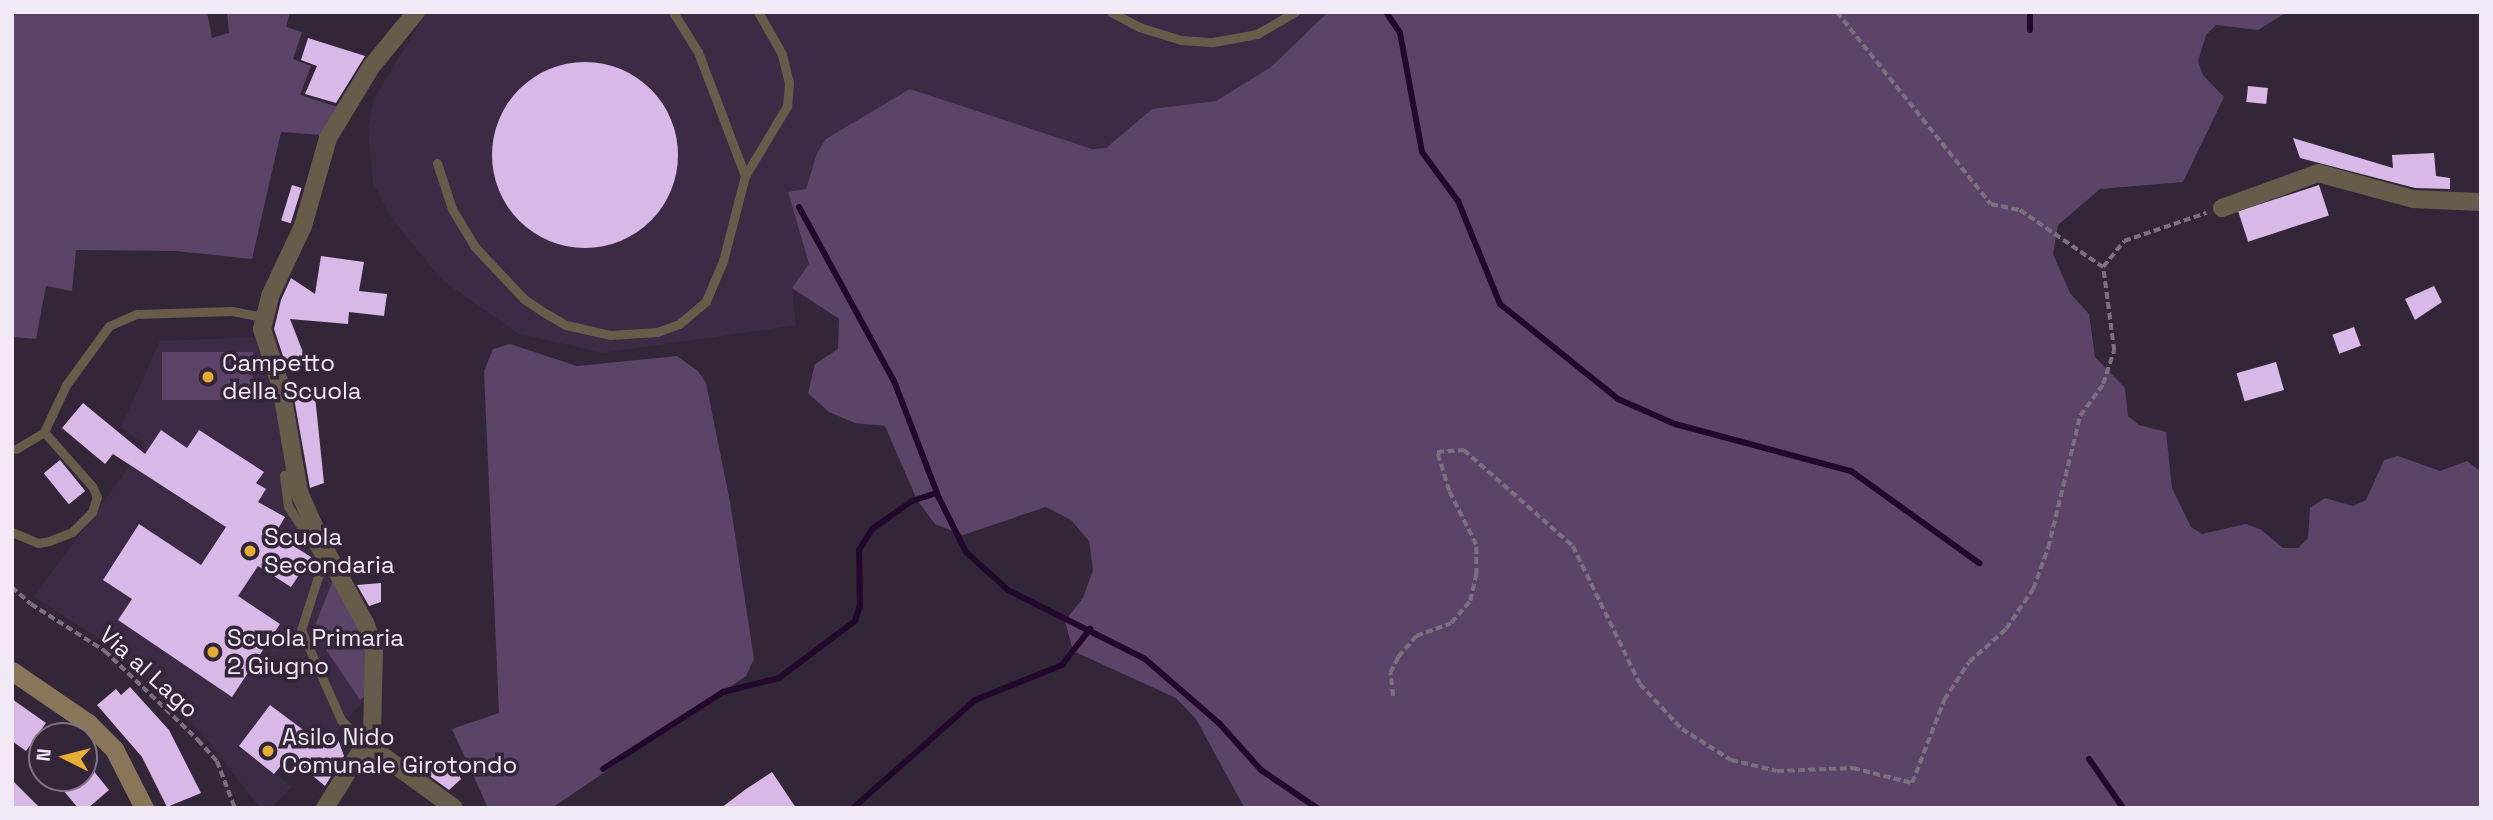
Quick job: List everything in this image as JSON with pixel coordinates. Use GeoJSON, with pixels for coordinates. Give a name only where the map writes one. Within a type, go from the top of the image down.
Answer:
{"type":"FeatureCollection","features":[{"type":"Feature","properties":{"kind":"main road"},"geometry":{"type":"LineString","coordinates":[[12,671],[88,723],[114,749],[144,808]]}},
{"type":"Feature","properties":{"kind":"street"},"geometry":{"type":"LineString","coordinates":[[324,808],[372,733],[374,650],[365,623],[299,492],[281,387],[263,337],[264,317],[303,226],[328,138],[371,67],[415,12]]}},
{"type":"Feature","properties":{"kind":"street"},"geometry":{"type":"LineString","coordinates":[[2222,208],[2318,173],[2413,199],[2481,202]]}},
{"type":"Feature","properties":{"kind":"street"},"geometry":{"type":"LineString","coordinates":[[366,743],[454,808]]}},
{"type":"Feature","properties":{"kind":"lane"},"geometry":{"type":"LineString","coordinates":[[673,12],[702,62],[745,176]]}},
{"type":"Feature","properties":{"kind":"lane"},"geometry":{"type":"LineString","coordinates":[[438,163],[462,227],[524,299],[565,325],[610,335],[657,332],[679,324],[706,301],[731,235],[745,176],[782,117],[789,95],[778,42],[758,12]]}},
{"type":"Feature","properties":{"kind":"lane"},"geometry":{"type":"LineString","coordinates":[[1111,12],[1139,27],[1181,40],[1213,42],[1257,34],[1295,12]]}},
{"type":"Feature","properties":{"kind":"lane"},"geometry":{"type":"LineString","coordinates":[[16,449],[44,432],[93,344],[125,316],[232,312],[264,317]]}},
{"type":"Feature","properties":{"kind":"lane"},"geometry":{"type":"LineString","coordinates":[[12,532],[38,543],[72,531],[92,512],[97,497],[44,432]]}},
{"type":"Feature","properties":{"kind":"lane"},"geometry":{"type":"LineString","coordinates":[[284,475],[288,506],[323,561],[301,630],[341,720],[366,743]]}},
{"type":"Feature","properties":{"kind":"path"},"geometry":{"type":"LineString","coordinates":[[1838,12],[1991,204],[2020,210],[2103,267]]}},
{"type":"Feature","properties":{"kind":"path"},"geometry":{"type":"LineString","coordinates":[[1393,696],[1390,673],[1398,657],[1416,636],[1451,623],[1470,601],[1476,545],[1449,491],[1437,452],[1464,450],[1573,546],[1640,684],[1682,729],[1731,761],[1777,771],[1853,768],[1912,783],[1944,700],[1969,662],[2006,629],[2037,579],[2080,416],[2103,384],[2115,351],[2103,267],[2124,241],[2222,208]]}},
{"type":"Feature","properties":{"kind":"path","name":"Via al Lago"},"geometry":{"type":"LineString","coordinates":[[12,587],[31,604],[105,651],[198,740],[217,761],[235,808]]}},
{"type":"Feature","properties":{"kind":"shaded area"},"geometry":{"type":"Polygon","coordinates":[[[12,12],[207,12],[212,38],[229,33],[227,12],[290,12],[286,27],[302,32],[293,59],[311,66],[300,95],[338,107],[321,135],[281,132],[252,259],[176,251],[76,250],[72,291],[46,286],[36,339],[12,337],[12,12]]]}},
{"type":"Feature","properties":{"kind":"shaded area"},"geometry":{"type":"Polygon","coordinates":[[[427,12],[1328,12],[1271,67],[1216,101],[1152,109],[1106,148],[817,153],[806,189],[788,192],[809,265],[792,288],[796,325],[603,353],[517,333],[442,280],[390,216],[373,183],[368,127],[374,98],[427,12]]]}},
{"type":"Feature","properties":{"kind":"shaded area"},"geometry":{"type":"Polygon","coordinates":[[[1328,12],[2287,12],[2258,30],[2216,25],[2206,35],[2198,61],[2203,75],[2224,97],[2183,182],[2100,189],[2058,225],[2053,254],[2070,293],[2089,314],[2095,357],[2125,388],[2128,416],[2139,425],[2166,432],[2172,488],[2191,527],[2202,534],[2246,524],[2260,529],[2283,548],[2298,548],[2308,538],[2310,508],[2325,498],[2353,506],[2366,500],[2384,460],[2398,456],[2440,471],[2467,461],[2481,472],[2481,808],[1244,807],[1196,719],[1176,698],[1073,651],[1065,621],[1083,598],[1093,570],[1089,541],[1071,520],[1046,507],[963,535],[935,524],[917,500],[885,426],[855,423],[829,412],[808,393],[815,364],[838,349],[839,319],[792,288],[809,264],[788,192],[806,189],[817,153],[826,139],[910,89],[1092,149],[1106,148],[1152,109],[1216,101],[1271,67],[1328,12]]]}},
{"type":"Feature","properties":{"kind":"shaded area"},"geometry":{"type":"Polygon","coordinates":[[[263,337],[293,460],[374,689],[333,735],[326,730],[308,732],[275,773],[291,787],[271,808],[260,808],[202,733],[108,644],[34,597],[145,445],[121,427],[160,341],[263,337]]]}},
{"type":"Feature","properties":{"kind":"shaded area"},"geometry":{"type":"Polygon","coordinates":[[[510,344],[577,366],[677,356],[698,371],[706,383],[730,502],[754,659],[746,676],[552,808],[488,808],[452,729],[499,713],[484,371],[493,349],[510,344]]]}},
{"type":"Feature","properties":{"kind":"shaded area","name":"Campetto della Scuola"},"geometry":{"type":"Polygon","coordinates":[[[162,352],[253,352],[253,400],[162,400],[162,352]]]}},
{"type":"Feature","properties":{"kind":"shaded area"},"geometry":{"type":"Polygon","coordinates":[[[335,575],[365,623],[374,689],[360,700],[325,648],[316,623],[335,575]]]}},
{"type":"Feature","properties":{"kind":"building"},"geometry":{"type":"Polygon","coordinates":[[[308,38],[365,56],[336,103],[305,94],[317,66],[301,60],[308,38]]]}},
{"type":"Feature","properties":{"kind":"building"},"geometry":{"type":"Polygon","coordinates":[[[585,62],[621,69],[651,89],[671,119],[678,155],[671,191],[651,221],[621,241],[585,248],[549,241],[519,221],[499,191],[492,155],[499,119],[519,89],[549,69],[585,62]]]}},
{"type":"Feature","properties":{"kind":"building"},"geometry":{"type":"Polygon","coordinates":[[[2248,86],[2268,88],[2266,104],[2246,102],[2248,86]]]}},
{"type":"Feature","properties":{"kind":"building"},"geometry":{"type":"Polygon","coordinates":[[[2293,138],[2393,168],[2392,155],[2434,153],[2436,176],[2450,178],[2450,189],[2415,188],[2300,158],[2293,138]]]}},
{"type":"Feature","properties":{"kind":"building"},"geometry":{"type":"Polygon","coordinates":[[[292,185],[302,188],[291,223],[281,220],[292,185]]]}},
{"type":"Feature","properties":{"kind":"building"},"geometry":{"type":"Polygon","coordinates":[[[2319,185],[2329,215],[2248,242],[2238,211],[2319,185]]]}},
{"type":"Feature","properties":{"kind":"building"},"geometry":{"type":"Polygon","coordinates":[[[321,256],[364,262],[359,291],[387,294],[384,316],[349,312],[348,324],[290,319],[306,360],[287,368],[274,329],[281,300],[291,278],[315,294],[321,256]]]}},
{"type":"Feature","properties":{"kind":"building"},"geometry":{"type":"Polygon","coordinates":[[[2434,286],[2442,302],[2415,320],[2405,299],[2434,286]]]}},
{"type":"Feature","properties":{"kind":"building"},"geometry":{"type":"Polygon","coordinates":[[[2354,327],[2361,346],[2339,354],[2332,335],[2354,327]]]}},
{"type":"Feature","properties":{"kind":"building"},"geometry":{"type":"Polygon","coordinates":[[[2276,362],[2284,390],[2245,401],[2237,373],[2276,362]]]}},
{"type":"Feature","properties":{"kind":"building"},"geometry":{"type":"Polygon","coordinates":[[[315,396],[324,483],[310,488],[294,398],[315,396]]]}},
{"type":"Feature","properties":{"kind":"building"},"geometry":{"type":"Polygon","coordinates":[[[83,403],[145,454],[161,430],[187,448],[199,430],[264,472],[256,483],[266,489],[258,502],[285,517],[275,534],[311,557],[291,587],[258,566],[238,596],[280,624],[232,697],[118,620],[132,599],[103,580],[139,524],[201,565],[226,527],[113,454],[105,464],[62,428],[83,403]]]}},
{"type":"Feature","properties":{"kind":"building"},"geometry":{"type":"Polygon","coordinates":[[[60,460],[85,491],[69,504],[44,473],[60,460]]]}},
{"type":"Feature","properties":{"kind":"building"},"geometry":{"type":"Polygon","coordinates":[[[381,583],[381,602],[369,606],[357,585],[381,583]]]}},
{"type":"Feature","properties":{"kind":"building"},"geometry":{"type":"Polygon","coordinates":[[[130,687],[169,730],[201,793],[167,807],[142,757],[97,705],[116,689],[121,695],[130,687]]]}},
{"type":"Feature","properties":{"kind":"building"},"geometry":{"type":"Polygon","coordinates":[[[12,699],[45,722],[28,722],[26,751],[12,741],[12,699]]]}},
{"type":"Feature","properties":{"kind":"building"},"geometry":{"type":"Polygon","coordinates":[[[270,705],[322,744],[330,734],[339,742],[344,756],[325,786],[289,756],[274,774],[239,746],[270,705]]]}},
{"type":"Feature","properties":{"kind":"building"},"geometry":{"type":"Polygon","coordinates":[[[451,759],[461,779],[449,790],[424,772],[423,761],[451,759]]]}},
{"type":"Feature","properties":{"kind":"building"},"geometry":{"type":"Polygon","coordinates":[[[772,772],[796,808],[721,808],[746,789],[772,772]]]}},
{"type":"Feature","properties":{"kind":"building"},"geometry":{"type":"Polygon","coordinates":[[[98,776],[109,790],[88,808],[78,808],[65,792],[98,792],[98,776]]]}},
{"type":"Feature","properties":{"kind":"building"},"geometry":{"type":"Polygon","coordinates":[[[12,780],[40,808],[12,808],[12,780]]]}},
{"type":"Feature","properties":{"kind":"waterway"},"geometry":{"type":"LineString","coordinates":[[1386,12],[1400,33],[1422,152],[1458,201],[1500,304],[1618,399],[1675,424],[1851,471],[1979,563]]}},
{"type":"Feature","properties":{"kind":"waterway"},"geometry":{"type":"LineString","coordinates":[[2030,12],[2030,30]]}},
{"type":"Feature","properties":{"kind":"waterway"},"geometry":{"type":"LineString","coordinates":[[799,207],[894,381],[939,498],[966,552],[1008,590],[1145,659],[1219,723],[1261,770],[1317,808]]}},
{"type":"Feature","properties":{"kind":"waterway"},"geometry":{"type":"LineString","coordinates":[[603,769],[723,692],[779,678],[855,621],[860,606],[859,550],[872,529],[912,501],[937,493]]}},
{"type":"Feature","properties":{"kind":"waterway"},"geometry":{"type":"LineString","coordinates":[[853,808],[975,700],[1062,665],[1090,629]]}},
{"type":"Feature","properties":{"kind":"waterway"},"geometry":{"type":"LineString","coordinates":[[2089,759],[2123,808]]}},
{"type":"Feature","properties":{"kind":"place","name":"Campetto della Scuola"},"geometry":{"type":"Point","coordinates":[208,377]}},
{"type":"Feature","properties":{"kind":"place","name":"Scuola Secondaria"},"geometry":{"type":"Point","coordinates":[250,551]}},
{"type":"Feature","properties":{"kind":"place","name":"Scuola Primaria 2 Giugno"},"geometry":{"type":"Point","coordinates":[213,652]}},
{"type":"Feature","properties":{"kind":"place","name":"Asilo Nido Comunale Girotondo"},"geometry":{"type":"Point","coordinates":[268,751]}}]}
